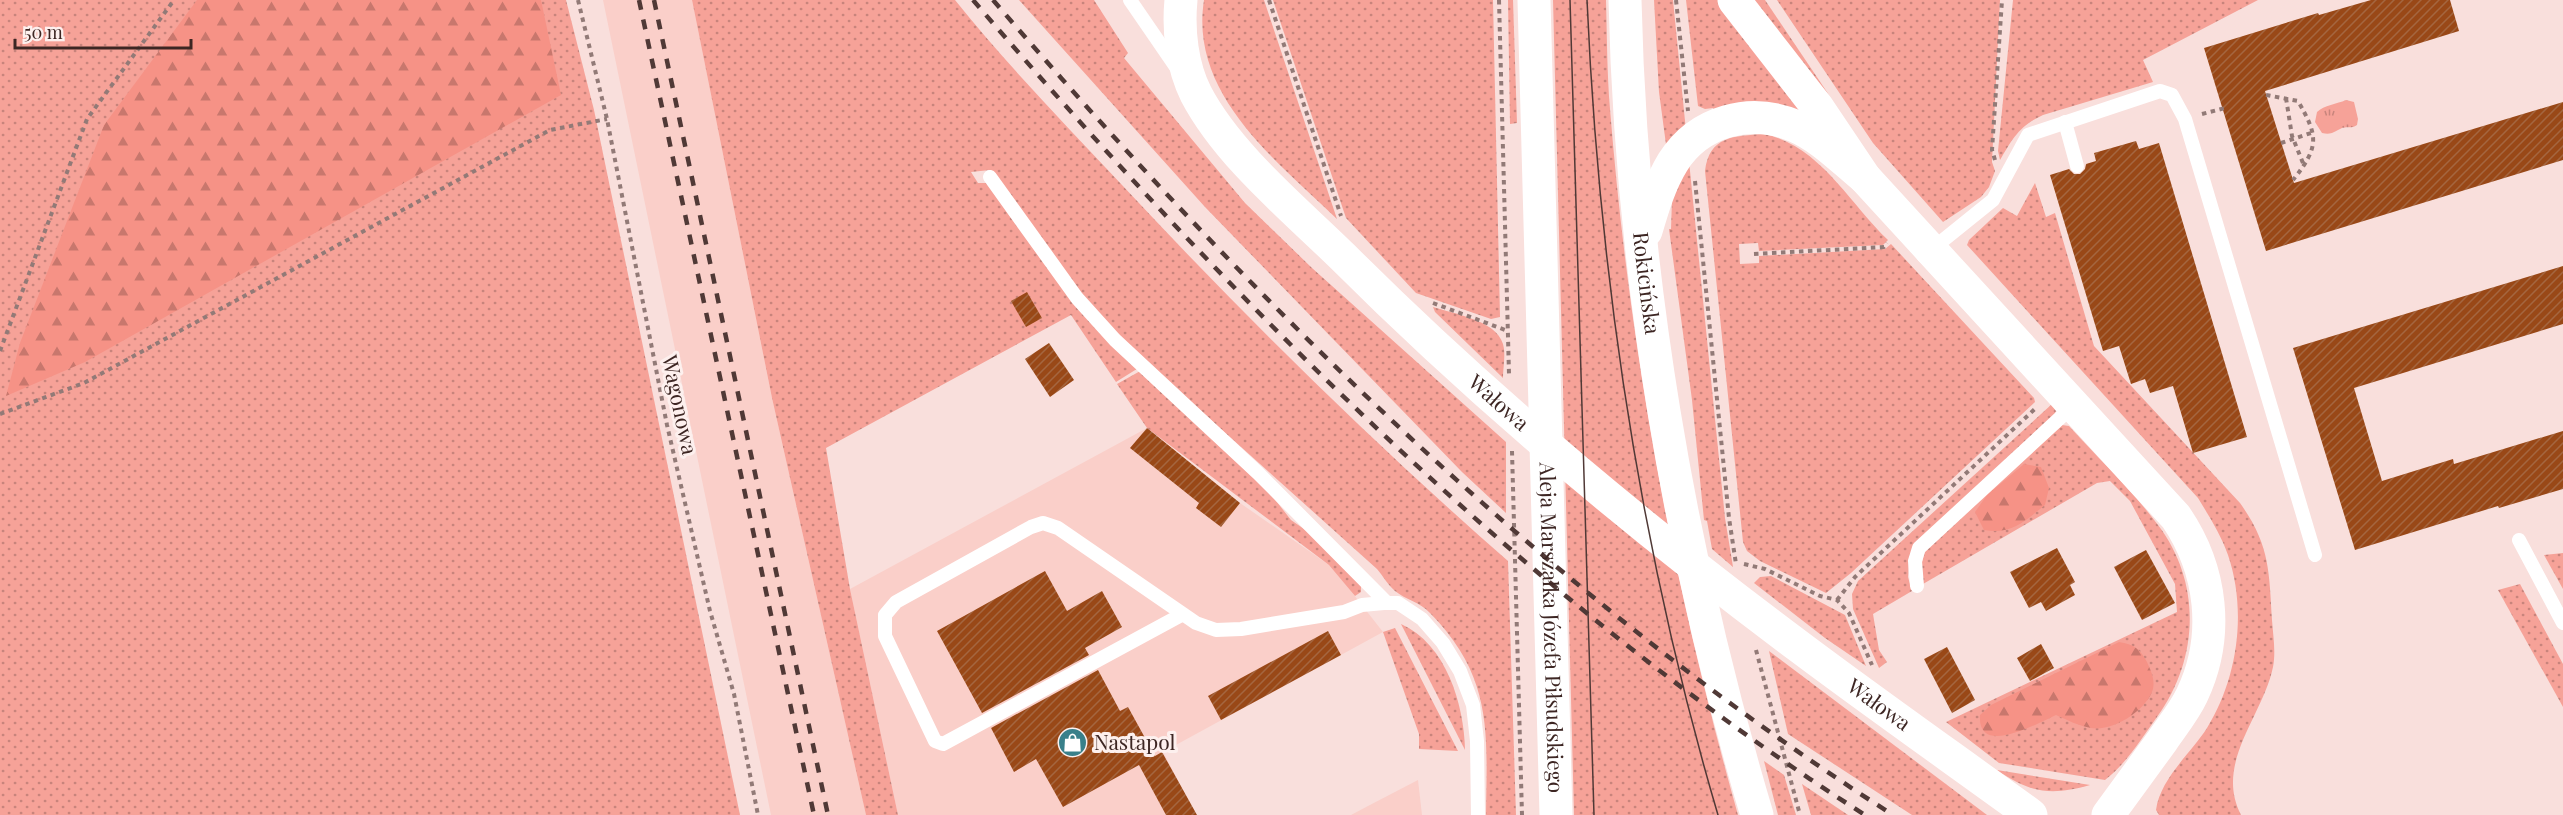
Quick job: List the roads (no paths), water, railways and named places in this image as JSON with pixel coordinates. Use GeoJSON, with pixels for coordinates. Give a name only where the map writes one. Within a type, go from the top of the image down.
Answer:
{"type":"FeatureCollection","features":[{"type":"Feature","properties":{"kind":"main road","name":"Wałowa"},"geometry":{"type":"LineString","coordinates":[[1181,0],[1180,26],[1189,76],[1202,103],[1222,132],[1252,167],[1429,342],[1642,524],[1800,648],[1867,681],[2031,815]]}},
{"type":"Feature","properties":{"kind":"main road","name":"Rokicińska"},"geometry":{"type":"LineString","coordinates":[[1624,0],[1630,110],[1643,250],[1674,468],[1692,563],[1716,668],[1756,815]]}},
{"type":"Feature","properties":{"kind":"main road"},"geometry":{"type":"LineString","coordinates":[[1734,0],[1818,108],[1865,177],[2176,517],[2184,529],[2199,562],[2208,600],[2206,650],[2191,697],[2108,815]]}},
{"type":"Feature","properties":{"kind":"main road","name":"Aleja Marszałka Józefa Piłsudskiego"},"geometry":{"type":"LineString","coordinates":[[1533,9],[1556,815]]}},
{"type":"Feature","properties":{"kind":"main road"},"geometry":{"type":"LineString","coordinates":[[1643,250],[1660,188],[1674,160],[1690,142],[1709,128],[1728,120],[1768,117],[1808,133],[1865,177]]}},
{"type":"Feature","properties":{"kind":"lane"},"geometry":{"type":"LineString","coordinates":[[1130,0],[1202,103]]}},
{"type":"Feature","properties":{"kind":"lane"},"geometry":{"type":"LineString","coordinates":[[1931,250],[1993,200],[2028,135],[2160,91],[2172,94],[2177,100],[2231,271],[2315,555]]}},
{"type":"Feature","properties":{"kind":"lane"},"geometry":{"type":"LineString","coordinates":[[2065,122],[2077,166]]}},
{"type":"Feature","properties":{"kind":"lane"},"geometry":{"type":"LineString","coordinates":[[990,177],[1077,298],[1115,340],[1258,473],[1387,603]]}},
{"type":"Feature","properties":{"kind":"lane"},"geometry":{"type":"LineString","coordinates":[[1917,586],[1915,568],[1919,548],[2066,396]]}},
{"type":"Feature","properties":{"kind":"lane"},"geometry":{"type":"LineString","coordinates":[[1183,614],[943,744],[935,741],[885,636],[885,615],[896,602],[1031,526],[1042,523],[1058,528],[1183,614],[1196,623],[1216,630],[1241,629],[1344,612],[1362,605],[1398,603],[1422,619],[1443,642],[1460,671],[1473,705],[1477,741],[1478,815]]}},
{"type":"Feature","properties":{"kind":"lane"},"geometry":{"type":"LineString","coordinates":[[2519,540],[2563,623]]}},
{"type":"Feature","properties":{"kind":"tram line"},"geometry":{"type":"LineString","coordinates":[[1570,0],[1594,815]]}},
{"type":"Feature","properties":{"kind":"tram line"},"geometry":{"type":"LineString","coordinates":[[1587,0],[1602,206],[1613,309],[1628,412],[1645,514],[1666,615],[1690,715],[1718,815]]}},
{"type":"Feature","properties":{"kind":"railway"},"geometry":{"type":"LineString","coordinates":[[639,0],[814,815]]}},
{"type":"Feature","properties":{"kind":"railway"},"geometry":{"type":"LineString","coordinates":[[654,0],[828,815]]}},
{"type":"Feature","properties":{"kind":"railway"},"geometry":{"type":"LineString","coordinates":[[973,0],[1175,226],[1281,335],[1390,440],[1502,542],[1619,639],[1740,730],[1865,815]]}},
{"type":"Feature","properties":{"kind":"railway"},"geometry":{"type":"LineString","coordinates":[[993,0],[1197,226],[1304,335],[1413,440],[1527,542],[1645,638],[1766,729],[1893,815]]}},
{"type":"Feature","properties":{"kind":"place","name":"Nastapol"},"geometry":{"type":"Point","coordinates":[1073,743]}}]}
